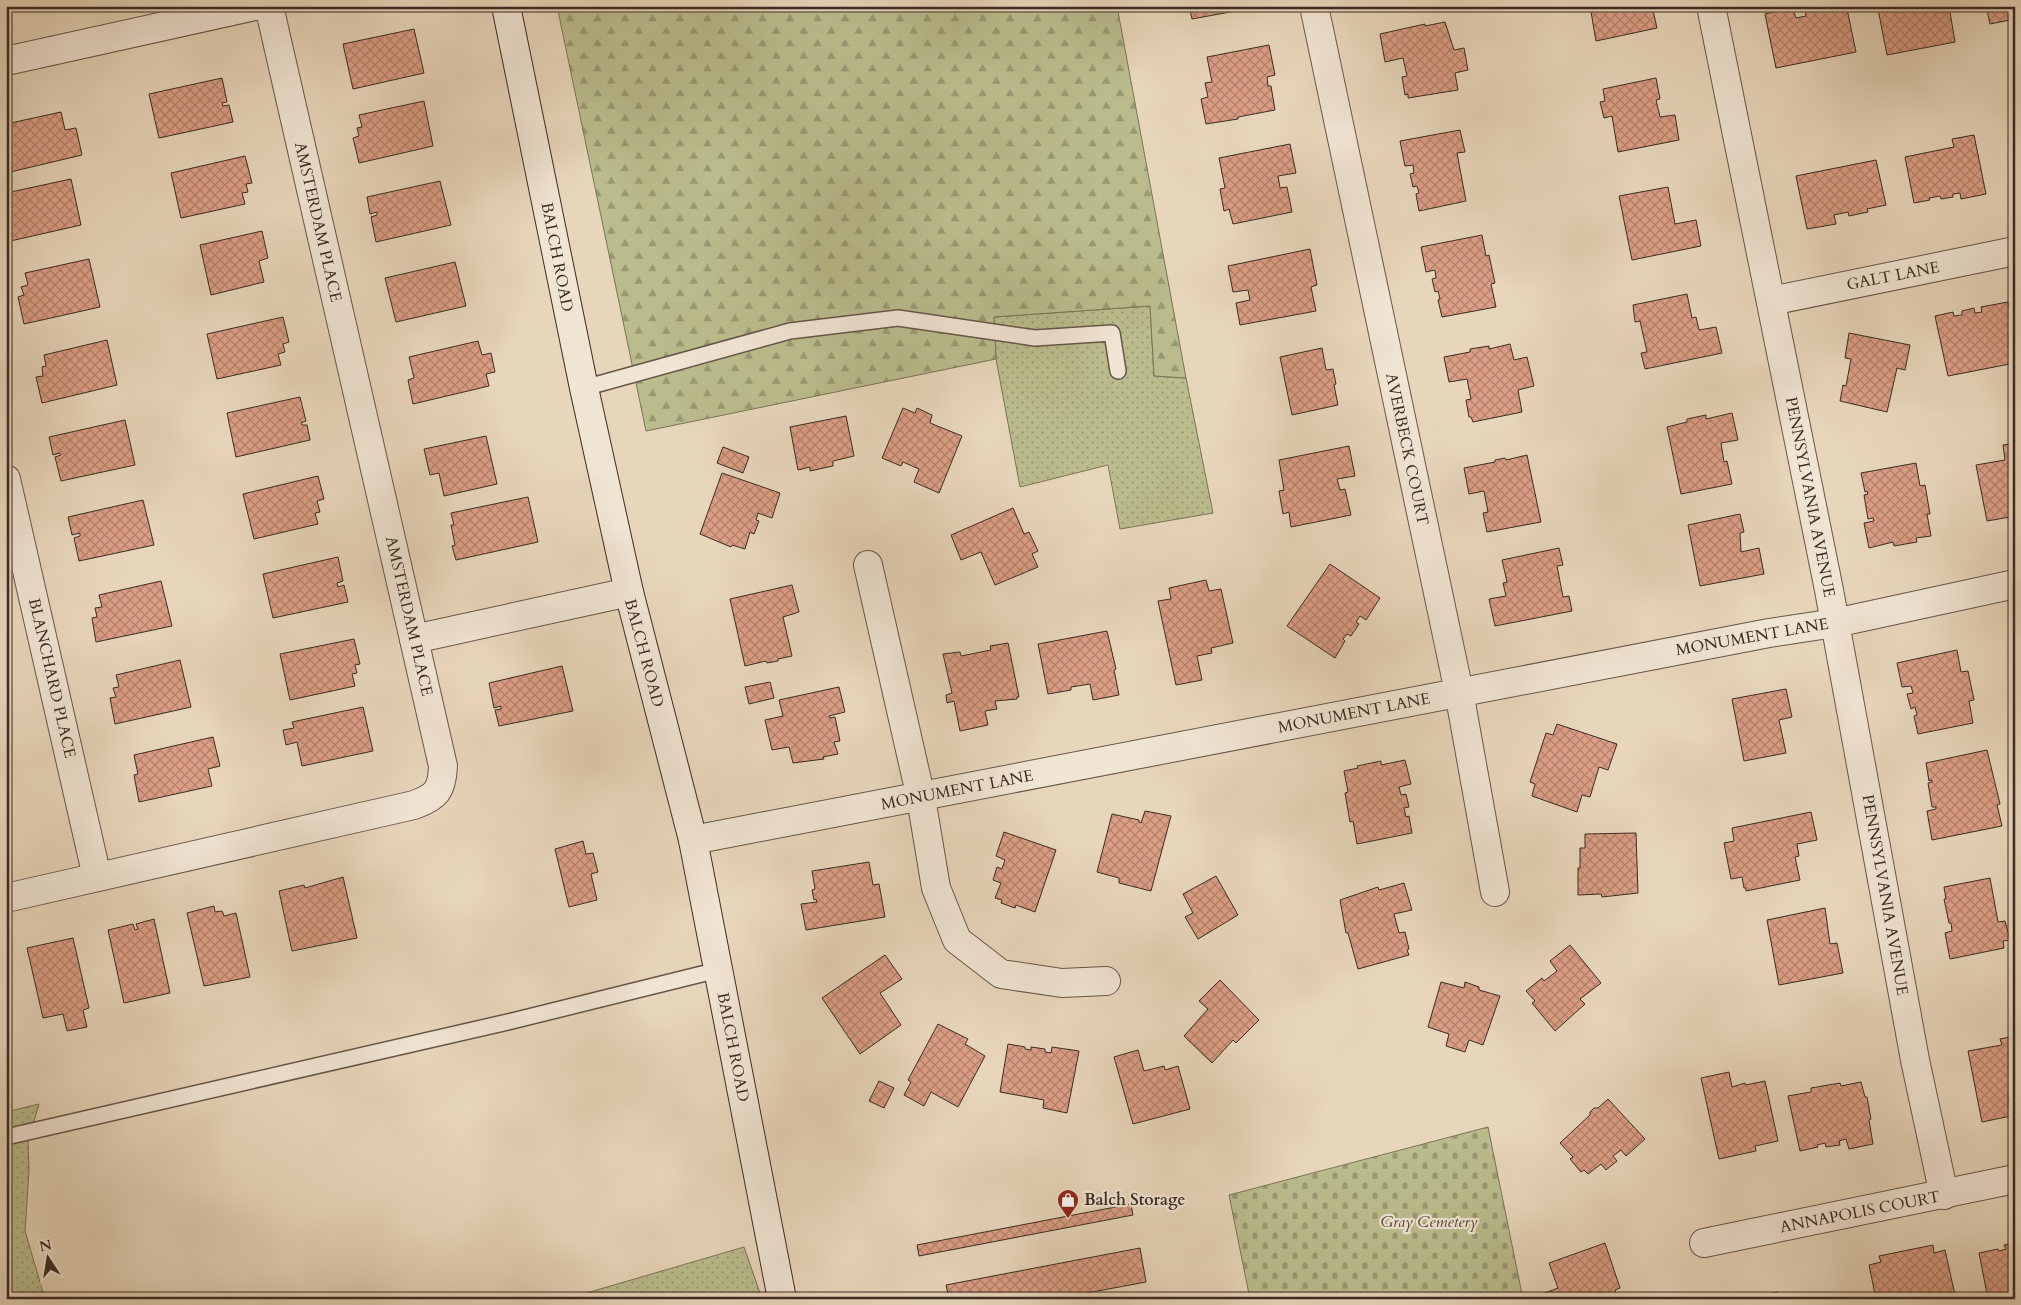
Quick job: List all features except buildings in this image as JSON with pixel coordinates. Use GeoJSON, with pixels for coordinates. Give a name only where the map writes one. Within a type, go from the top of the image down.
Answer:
{"type":"FeatureCollection","features":[{"type":"Feature","properties":{"kind":"street"},"geometry":{"type":"LineString","coordinates":[[6,61],[255,6]]}},
{"type":"Feature","properties":{"kind":"street","name":"AMSTERDAM PLACE"},"geometry":{"type":"LineString","coordinates":[[6,898],[414,805],[436,794],[442,781],[443,766],[269,6]]}},
{"type":"Feature","properties":{"kind":"street","name":"BALCH ROAD"},"geometry":{"type":"LineString","coordinates":[[506,6],[584,388],[629,592],[694,840],[782,1299]]}},
{"type":"Feature","properties":{"kind":"street","name":"AVERBECK COURT"},"geometry":{"type":"LineString","coordinates":[[1314,6],[1459,692],[1495,892]]}},
{"type":"Feature","properties":{"kind":"street","name":"PENNSYLVANIA AVENUE"},"geometry":{"type":"LineString","coordinates":[[1710,6],[1835,623],[1915,1060],[1944,1194]]}},
{"type":"Feature","properties":{"kind":"street","name":"GALT LANE"},"geometry":{"type":"LineString","coordinates":[[1771,301],[2015,251]]}},
{"type":"Feature","properties":{"kind":"street","name":"BLANCHARD PLACE"},"geometry":{"type":"LineString","coordinates":[[6,479],[97,877]]}},
{"type":"Feature","properties":{"kind":"street"},"geometry":{"type":"LineString","coordinates":[[868,565],[921,798],[936,888],[957,940],[1001,974],[1062,983],[1106,981]]}},
{"type":"Feature","properties":{"kind":"street","name":"MONUMENT LANE"},"geometry":{"type":"LineString","coordinates":[[694,840],[921,798],[1459,692],[1759,635],[1835,623],[2015,584]]}},
{"type":"Feature","properties":{"kind":"street"},"geometry":{"type":"LineString","coordinates":[[414,639],[629,592]]}},
{"type":"Feature","properties":{"kind":"street","name":"ANNAPOLIS COURT"},"geometry":{"type":"LineString","coordinates":[[1704,1243],[2015,1179]]}},
{"type":"Feature","properties":{"kind":"lane"},"geometry":{"type":"LineString","coordinates":[[584,388],[790,331],[898,318],[1035,338],[1112,333],[1118,371]]}},
{"type":"Feature","properties":{"kind":"lane"},"geometry":{"type":"LineString","coordinates":[[6,1137],[512,1021],[718,970]]}},
{"type":"Feature","properties":{"kind":"green space"},"geometry":{"type":"Polygon","coordinates":[[[557,6],[1117,6],[1186,378],[1154,376],[1150,306],[994,317],[996,359],[646,431],[557,6]]]}},
{"type":"Feature","properties":{"kind":"green space"},"geometry":{"type":"Polygon","coordinates":[[[1150,306],[1154,376],[1186,378],[1213,513],[1120,529],[1108,465],[1020,487],[996,359],[994,317],[1150,306]]]}},
{"type":"Feature","properties":{"kind":"green space"},"geometry":{"type":"Polygon","coordinates":[[[39,1104],[28,1142],[29,1170],[25,1231],[45,1299],[6,1299],[6,1112],[39,1104]]]}},
{"type":"Feature","properties":{"kind":"green space","name":"Gray Cemetery"},"geometry":{"type":"Polygon","coordinates":[[[1488,1127],[1523,1299],[1250,1299],[1229,1195],[1488,1127]]]}},
{"type":"Feature","properties":{"kind":"green space"},"geometry":{"type":"Polygon","coordinates":[[[744,1247],[762,1299],[566,1299],[744,1247]]]}},
{"type":"Feature","properties":{"kind":"place","name":"Balch Storage"},"geometry":{"type":"Point","coordinates":[1068,1219]}}]}
